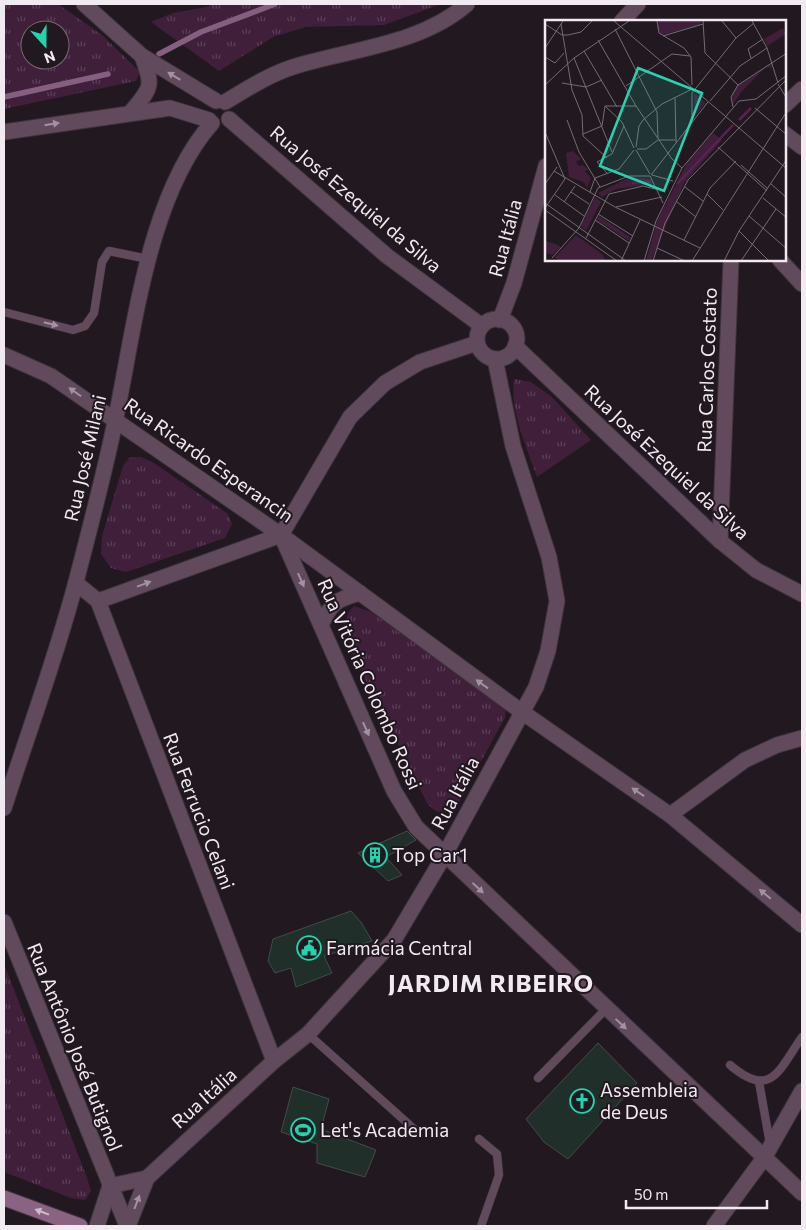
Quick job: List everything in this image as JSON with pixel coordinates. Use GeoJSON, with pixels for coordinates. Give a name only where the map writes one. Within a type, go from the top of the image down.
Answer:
{"type":"FeatureCollection","features":[{"type":"Feature","properties":{"kind":"main road"},"geometry":{"type":"LineString","coordinates":[[4,1198],[80,1226]]}},
{"type":"Feature","properties":{"kind":"street"},"geometry":{"type":"LineString","coordinates":[[4,132],[131,112],[170,108],[220,125],[230,119],[231,112],[221,102],[142,56],[84,4]]}},
{"type":"Feature","properties":{"kind":"street"},"geometry":{"type":"LineString","coordinates":[[210,121],[208,108],[263,79],[291,68],[436,26],[467,4]]}},
{"type":"Feature","properties":{"kind":"street"},"geometry":{"type":"LineString","coordinates":[[623,20],[638,4]]}},
{"type":"Feature","properties":{"kind":"street"},"geometry":{"type":"LineString","coordinates":[[131,112],[147,93],[151,82],[142,56]]}},
{"type":"Feature","properties":{"kind":"street"},"geometry":{"type":"LineString","coordinates":[[786,104],[802,89]]}},
{"type":"Feature","properties":{"kind":"street","name":"Rua José Ezequiel da Silva"},"geometry":{"type":"LineString","coordinates":[[230,119],[387,256],[482,326]]}},
{"type":"Feature","properties":{"kind":"street","name":"Rua José Milani"},"geometry":{"type":"LineString","coordinates":[[4,808],[76,583],[115,420],[148,259],[175,177],[210,121]]}},
{"type":"Feature","properties":{"kind":"street"},"geometry":{"type":"LineString","coordinates":[[786,135],[802,148]]}},
{"type":"Feature","properties":{"kind":"street","name":"Rua Itália"},"geometry":{"type":"LineString","coordinates":[[500,320],[514,283],[545,170]]}},
{"type":"Feature","properties":{"kind":"street","name":"Rua Carlos Costato"},"geometry":{"type":"LineString","coordinates":[[720,541],[731,261]]}},
{"type":"Feature","properties":{"kind":"street"},"geometry":{"type":"LineString","coordinates":[[781,261],[802,284]]}},
{"type":"Feature","properties":{"kind":"street"},"geometry":{"type":"LineString","coordinates":[[500,320],[512,326],[516,339],[515,346],[507,356],[495,358],[484,354],[477,344],[478,332],[487,322],[500,320]]}},
{"type":"Feature","properties":{"kind":"street"},"geometry":{"type":"LineString","coordinates":[[76,583],[98,600],[281,535],[350,417],[357,410],[385,383],[420,362],[477,344]]}},
{"type":"Feature","properties":{"kind":"street","name":"Rua José Ezequiel da Silva"},"geometry":{"type":"LineString","coordinates":[[515,346],[720,541],[756,570],[802,594]]}},
{"type":"Feature","properties":{"kind":"street","name":"Rua Ricardo Esperancin"},"geometry":{"type":"LineString","coordinates":[[4,355],[52,376],[281,535],[522,712],[670,814],[802,925]]}},
{"type":"Feature","properties":{"kind":"street","name":"Rua Itália"},"geometry":{"type":"LineString","coordinates":[[147,1178],[274,1062],[308,1034],[394,940],[444,856],[536,686],[548,651],[556,601],[549,557],[513,446],[495,358]]}},
{"type":"Feature","properties":{"kind":"street","name":"Rua Vitória Colombo Rossi"},"geometry":{"type":"LineString","coordinates":[[281,535],[394,792],[416,827],[444,856],[606,1009],[768,1153],[802,1192]]}},
{"type":"Feature","properties":{"kind":"street"},"geometry":{"type":"LineString","coordinates":[[320,625],[329,607],[342,598],[360,593]]}},
{"type":"Feature","properties":{"kind":"street","name":"Rua Ferrucio Celani"},"geometry":{"type":"LineString","coordinates":[[98,600],[274,1062]]}},
{"type":"Feature","properties":{"kind":"street"},"geometry":{"type":"LineString","coordinates":[[670,814],[745,760],[777,746],[802,738]]}},
{"type":"Feature","properties":{"kind":"street","name":"Rua Antônio José Butignol"},"geometry":{"type":"LineString","coordinates":[[4,922],[110,1186],[128,1226]]}},
{"type":"Feature","properties":{"kind":"street"},"geometry":{"type":"LineString","coordinates":[[714,1226],[768,1153],[802,1091]]}},
{"type":"Feature","properties":{"kind":"street"},"geometry":{"type":"LineString","coordinates":[[97,1226],[110,1186],[147,1178]]}},
{"type":"Feature","properties":{"kind":"street"},"geometry":{"type":"LineString","coordinates":[[128,1226],[147,1178]]}},
{"type":"Feature","properties":{"kind":"lane"},"geometry":{"type":"LineString","coordinates":[[4,312],[73,330],[85,326],[94,313],[102,262],[109,251],[148,259]]}},
{"type":"Feature","properties":{"kind":"lane"},"geometry":{"type":"LineString","coordinates":[[538,1078],[606,1009]]}},
{"type":"Feature","properties":{"kind":"lane"},"geometry":{"type":"LineString","coordinates":[[308,1034],[414,1129]]}},
{"type":"Feature","properties":{"kind":"lane"},"geometry":{"type":"LineString","coordinates":[[730,1065],[746,1078],[759,1082],[769,1080],[777,1074],[802,1037]]}},
{"type":"Feature","properties":{"kind":"lane"},"geometry":{"type":"LineString","coordinates":[[759,1082],[768,1153]]}},
{"type":"Feature","properties":{"kind":"lane"},"geometry":{"type":"LineString","coordinates":[[480,1139],[498,1154],[499,1175],[480,1226]]}},
{"type":"Feature","properties":{"kind":"green space"},"geometry":{"type":"Polygon","coordinates":[[[4,4],[58,4],[102,35],[140,72],[136,81],[4,109],[4,4]]]}},
{"type":"Feature","properties":{"kind":"green space"},"geometry":{"type":"Polygon","coordinates":[[[213,4],[441,4],[384,25],[306,27],[273,37],[219,71],[151,22],[173,13],[213,4]]]}},
{"type":"Feature","properties":{"kind":"green space"},"geometry":{"type":"Polygon","coordinates":[[[514,379],[531,382],[552,397],[591,440],[537,477],[524,441],[514,404],[514,379]]]}},
{"type":"Feature","properties":{"kind":"green space"},"geometry":{"type":"Polygon","coordinates":[[[130,457],[141,457],[154,463],[228,514],[232,524],[225,538],[126,572],[111,568],[101,554],[102,536],[123,466],[130,457]]]}},
{"type":"Feature","properties":{"kind":"green space"},"geometry":{"type":"Polygon","coordinates":[[[354,606],[371,612],[506,707],[505,717],[454,812],[439,812],[427,803],[352,653],[346,624],[348,613],[354,606]]]}},
{"type":"Feature","properties":{"kind":"green space"},"geometry":{"type":"Polygon","coordinates":[[[4,964],[86,1175],[91,1191],[85,1200],[71,1198],[4,1172],[4,964]]]}},
{"type":"Feature","properties":{"kind":"building","name":"Top Car1"},"geometry":{"type":"Polygon","coordinates":[[[407,831],[416,840],[386,857],[402,875],[388,881],[358,853],[407,831]]]}},
{"type":"Feature","properties":{"kind":"building","name":"Farmácia Central"},"geometry":{"type":"Polygon","coordinates":[[[351,911],[361,922],[372,941],[324,956],[332,973],[296,987],[291,968],[275,973],[268,961],[273,939],[351,911]]]}},
{"type":"Feature","properties":{"kind":"building","name":"Assembleia de Deus"},"geometry":{"type":"Polygon","coordinates":[[[598,1043],[637,1083],[568,1159],[544,1142],[526,1119],[598,1043]]]}},
{"type":"Feature","properties":{"kind":"building","name":"Let's Academia"},"geometry":{"type":"Polygon","coordinates":[[[293,1087],[329,1099],[321,1129],[376,1150],[365,1177],[317,1163],[317,1144],[281,1132],[293,1087]]]}},
{"type":"Feature","properties":{"kind":"waterway"},"geometry":{"type":"LineString","coordinates":[[159,54],[201,32],[275,4]]}},
{"type":"Feature","properties":{"kind":"waterway"},"geometry":{"type":"LineString","coordinates":[[4,97],[108,74]]}},
{"type":"Feature","properties":{"kind":"place","name":"Top Car1"},"geometry":{"type":"Point","coordinates":[375,855]}},
{"type":"Feature","properties":{"kind":"place","name":"Farmácia Central"},"geometry":{"type":"Point","coordinates":[309,948]}},
{"type":"Feature","properties":{"kind":"place","name":"Assembleia de Deus"},"geometry":{"type":"Point","coordinates":[582,1101]}},
{"type":"Feature","properties":{"kind":"place","name":"Let's Academia"},"geometry":{"type":"Point","coordinates":[303,1130]}},
{"type":"Feature","properties":{"kind":"district","name":"JARDIM RIBEIRO"},"geometry":{"type":"Point","coordinates":[491,984]}}]}
